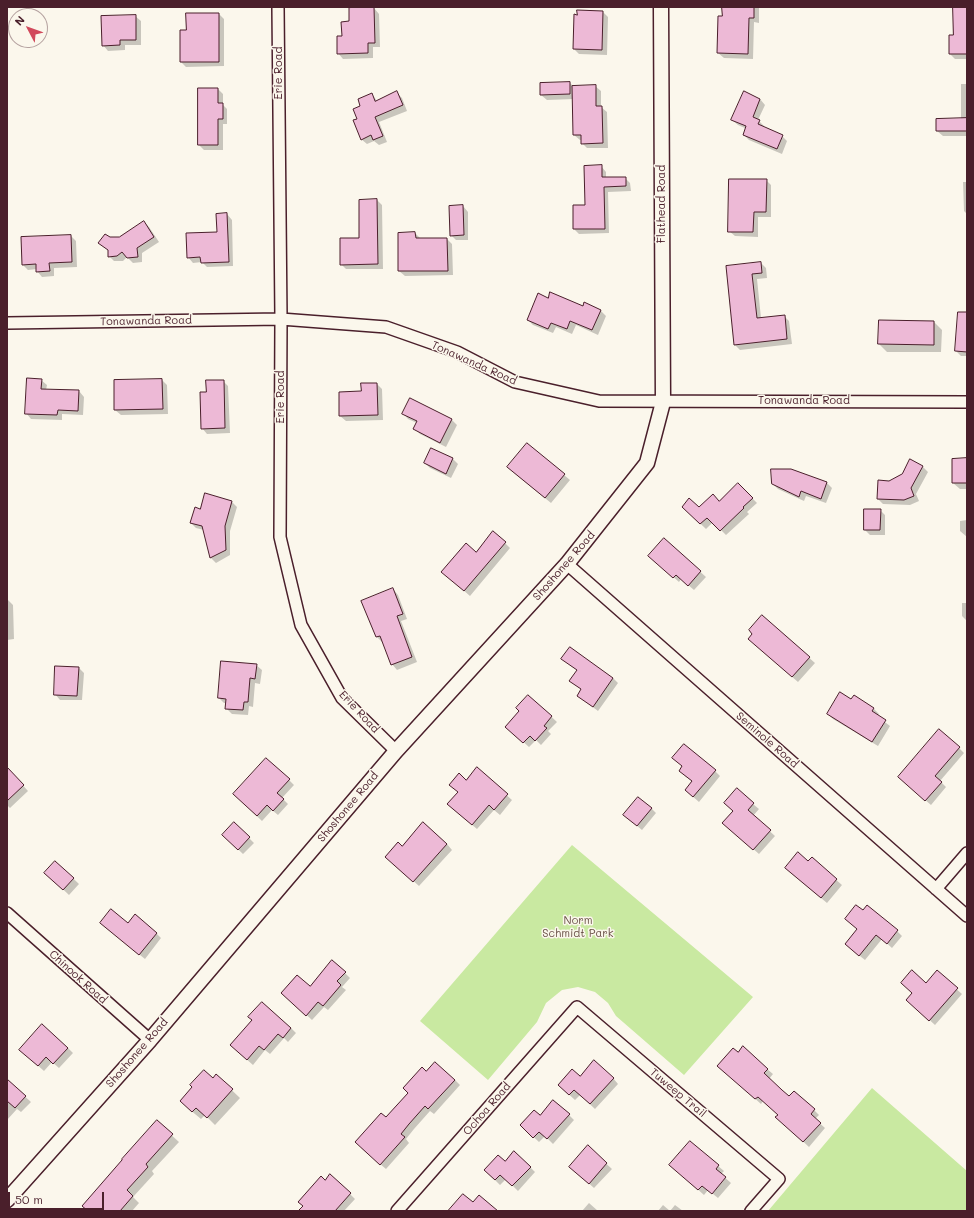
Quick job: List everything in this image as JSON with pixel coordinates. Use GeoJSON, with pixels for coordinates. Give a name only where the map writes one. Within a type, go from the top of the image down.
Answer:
{"type":"FeatureCollection","features":[{"type":"Feature","properties":{"kind":"street","name":"Erie Road"},"geometry":{"type":"LineString","coordinates":[[278,7],[281,319],[280,537],[301,625],[342,698],[396,751]]}},
{"type":"Feature","properties":{"kind":"street","name":"Flathead Road"},"geometry":{"type":"LineString","coordinates":[[661,7],[663,402]]}},
{"type":"Feature","properties":{"kind":"street","name":"Tonawanda Road"},"geometry":{"type":"LineString","coordinates":[[7,322],[281,319],[386,327],[457,352],[515,382],[600,401],[967,402]]}},
{"type":"Feature","properties":{"kind":"street","name":"Shoshonee Road"},"geometry":{"type":"LineString","coordinates":[[7,1200],[150,1040],[396,751],[568,564],[647,463],[663,402]]}},
{"type":"Feature","properties":{"kind":"street","name":"Seminole Road"},"geometry":{"type":"LineString","coordinates":[[568,564],[967,916]]}},
{"type":"Feature","properties":{"kind":"street"},"geometry":{"type":"LineString","coordinates":[[936,889],[967,853]]}},
{"type":"Feature","properties":{"kind":"street","name":"Chinook Road"},"geometry":{"type":"LineString","coordinates":[[7,913],[150,1040]]}},
{"type":"Feature","properties":{"kind":"street","name":"Tuweep Trail"},"geometry":{"type":"LineString","coordinates":[[577,1007],[779,1179],[751,1211]]}},
{"type":"Feature","properties":{"kind":"street","name":"Ochoa Road"},"geometry":{"type":"LineString","coordinates":[[397,1211],[577,1007]]}},
{"type":"Feature","properties":{"kind":"green space","name":"Norm Schmidt Park"},"geometry":{"type":"Polygon","coordinates":[[[572,845],[753,997],[684,1075],[616,1016],[608,1003],[595,992],[578,987],[562,990],[546,1003],[537,1022],[488,1080],[420,1021],[572,845]]]}},
{"type":"Feature","properties":{"kind":"green space"},"geometry":{"type":"Polygon","coordinates":[[[872,1088],[967,1171],[967,1211],[768,1211],[872,1088]]]}},
{"type":"Feature","properties":{"kind":"building"},"geometry":{"type":"Polygon","coordinates":[[[374,7],[375,43],[368,43],[368,53],[337,54],[337,36],[342,36],[341,22],[349,21],[349,8],[374,7]]]}},
{"type":"Feature","properties":{"kind":"building"},"geometry":{"type":"Polygon","coordinates":[[[722,7],[754,7],[754,18],[749,18],[748,54],[717,53],[718,16],[722,16],[722,7]]]}},
{"type":"Feature","properties":{"kind":"building"},"geometry":{"type":"Polygon","coordinates":[[[953,7],[967,7],[967,54],[949,54],[949,35],[953,35],[953,7]]]}},
{"type":"Feature","properties":{"kind":"building"},"geometry":{"type":"Polygon","coordinates":[[[577,10],[603,11],[602,50],[573,49],[574,14],[577,15],[577,10]]]}},
{"type":"Feature","properties":{"kind":"building"},"geometry":{"type":"Polygon","coordinates":[[[186,13],[219,13],[219,62],[180,62],[180,30],[186,30],[186,13]]]}},
{"type":"Feature","properties":{"kind":"building"},"geometry":{"type":"Polygon","coordinates":[[[136,15],[136,40],[120,40],[120,45],[102,46],[101,16],[136,15]]]}},
{"type":"Feature","properties":{"kind":"building"},"geometry":{"type":"Polygon","coordinates":[[[570,82],[570,94],[540,95],[540,83],[570,82]]]}},
{"type":"Feature","properties":{"kind":"building"},"geometry":{"type":"Polygon","coordinates":[[[596,85],[596,106],[602,106],[603,143],[581,144],[581,135],[573,135],[572,86],[596,85]]]}},
{"type":"Feature","properties":{"kind":"building"},"geometry":{"type":"Polygon","coordinates":[[[198,88],[218,88],[218,103],[223,103],[223,119],[218,119],[218,145],[198,145],[198,88]]]}},
{"type":"Feature","properties":{"kind":"building"},"geometry":{"type":"Polygon","coordinates":[[[397,91],[403,105],[375,117],[383,136],[373,140],[371,135],[361,140],[353,120],[357,119],[353,109],[360,106],[358,99],[372,93],[375,101],[397,91]]]}},
{"type":"Feature","properties":{"kind":"building"},"geometry":{"type":"Polygon","coordinates":[[[744,91],[760,99],[753,117],[760,120],[758,124],[783,135],[777,149],[743,135],[746,126],[731,120],[744,91]]]}},
{"type":"Feature","properties":{"kind":"building"},"geometry":{"type":"Polygon","coordinates":[[[967,118],[967,131],[936,131],[936,119],[967,118]]]}},
{"type":"Feature","properties":{"kind":"building"},"geometry":{"type":"Polygon","coordinates":[[[602,165],[602,177],[626,177],[626,186],[604,187],[605,229],[573,229],[573,205],[585,205],[584,166],[602,165]]]}},
{"type":"Feature","properties":{"kind":"building"},"geometry":{"type":"Polygon","coordinates":[[[729,179],[767,179],[766,212],[754,212],[753,232],[728,232],[729,179]]]}},
{"type":"Feature","properties":{"kind":"building"},"geometry":{"type":"Polygon","coordinates":[[[377,199],[378,264],[340,265],[340,238],[359,238],[359,200],[377,199]]]}},
{"type":"Feature","properties":{"kind":"building"},"geometry":{"type":"Polygon","coordinates":[[[463,205],[464,235],[450,236],[449,206],[463,205]]]}},
{"type":"Feature","properties":{"kind":"building"},"geometry":{"type":"Polygon","coordinates":[[[227,213],[229,262],[201,263],[200,257],[187,258],[186,233],[217,232],[216,214],[227,213]]]}},
{"type":"Feature","properties":{"kind":"building"},"geometry":{"type":"Polygon","coordinates":[[[144,221],[154,237],[137,248],[138,257],[127,258],[122,252],[117,256],[108,257],[108,250],[98,243],[105,234],[110,237],[119,237],[144,221]]]}},
{"type":"Feature","properties":{"kind":"building"},"geometry":{"type":"Polygon","coordinates":[[[415,232],[416,238],[447,238],[448,271],[398,271],[398,233],[415,232]]]}},
{"type":"Feature","properties":{"kind":"building"},"geometry":{"type":"Polygon","coordinates":[[[71,235],[72,262],[49,263],[50,271],[36,272],[36,264],[22,265],[21,237],[71,235]]]}},
{"type":"Feature","properties":{"kind":"building"},"geometry":{"type":"Polygon","coordinates":[[[761,262],[762,273],[752,274],[757,318],[785,315],[787,339],[734,345],[726,266],[761,262]]]}},
{"type":"Feature","properties":{"kind":"building"},"geometry":{"type":"Polygon","coordinates":[[[550,292],[583,306],[584,302],[601,310],[592,330],[570,321],[567,329],[551,323],[548,329],[527,320],[538,293],[548,298],[550,292]]]}},
{"type":"Feature","properties":{"kind":"building"},"geometry":{"type":"Polygon","coordinates":[[[958,312],[967,312],[967,352],[955,351],[958,312]]]}},
{"type":"Feature","properties":{"kind":"building"},"geometry":{"type":"Polygon","coordinates":[[[879,320],[934,321],[934,345],[878,344],[879,320]]]}},
{"type":"Feature","properties":{"kind":"building"},"geometry":{"type":"Polygon","coordinates":[[[27,378],[42,379],[41,389],[79,390],[78,411],[58,410],[57,415],[25,414],[27,378]]]}},
{"type":"Feature","properties":{"kind":"building"},"geometry":{"type":"Polygon","coordinates":[[[162,379],[163,409],[114,410],[114,380],[162,379]]]}},
{"type":"Feature","properties":{"kind":"building"},"geometry":{"type":"Polygon","coordinates":[[[206,380],[224,380],[225,428],[201,429],[200,392],[206,392],[206,380]]]}},
{"type":"Feature","properties":{"kind":"building"},"geometry":{"type":"Polygon","coordinates":[[[361,383],[377,383],[378,415],[339,416],[339,392],[361,391],[361,383]]]}},
{"type":"Feature","properties":{"kind":"building"},"geometry":{"type":"Polygon","coordinates":[[[410,398],[452,419],[440,443],[413,429],[417,421],[402,414],[410,398]]]}},
{"type":"Feature","properties":{"kind":"building"},"geometry":{"type":"Polygon","coordinates":[[[527,443],[565,474],[545,498],[507,467],[527,443]]]}},
{"type":"Feature","properties":{"kind":"building"},"geometry":{"type":"Polygon","coordinates":[[[431,448],[453,458],[446,474],[424,463],[431,448]]]}},
{"type":"Feature","properties":{"kind":"building"},"geometry":{"type":"Polygon","coordinates":[[[967,458],[967,483],[952,483],[952,459],[967,458]]]}},
{"type":"Feature","properties":{"kind":"building"},"geometry":{"type":"Polygon","coordinates":[[[910,459],[923,466],[911,488],[914,496],[904,500],[877,499],[878,480],[889,481],[902,474],[910,459]]]}},
{"type":"Feature","properties":{"kind":"building"},"geometry":{"type":"Polygon","coordinates":[[[771,469],[791,469],[827,482],[821,499],[801,491],[799,497],[772,484],[771,469]]]}},
{"type":"Feature","properties":{"kind":"building"},"geometry":{"type":"Polygon","coordinates":[[[738,483],[753,498],[720,531],[707,518],[700,524],[682,507],[689,498],[699,507],[713,494],[719,501],[738,483]]]}},
{"type":"Feature","properties":{"kind":"building"},"geometry":{"type":"Polygon","coordinates":[[[205,493],[232,501],[225,526],[226,550],[210,558],[202,526],[190,523],[195,507],[200,509],[205,493]]]}},
{"type":"Feature","properties":{"kind":"building"},"geometry":{"type":"Polygon","coordinates":[[[864,509],[881,509],[880,530],[864,530],[864,509]]]}},
{"type":"Feature","properties":{"kind":"building"},"geometry":{"type":"Polygon","coordinates":[[[493,531],[506,542],[464,591],[441,572],[466,543],[476,552],[493,531]]]}},
{"type":"Feature","properties":{"kind":"building"},"geometry":{"type":"Polygon","coordinates":[[[664,538],[701,571],[688,586],[676,575],[673,578],[648,556],[664,538]]]}},
{"type":"Feature","properties":{"kind":"building"},"geometry":{"type":"Polygon","coordinates":[[[393,588],[403,614],[397,616],[412,657],[391,665],[380,636],[376,637],[361,601],[393,588]]]}},
{"type":"Feature","properties":{"kind":"building"},"geometry":{"type":"Polygon","coordinates":[[[762,615],[810,657],[792,677],[748,639],[752,634],[749,630],[762,615]]]}},
{"type":"Feature","properties":{"kind":"building"},"geometry":{"type":"Polygon","coordinates":[[[570,647],[613,678],[593,707],[577,696],[581,689],[569,681],[577,670],[561,659],[570,647]]]}},
{"type":"Feature","properties":{"kind":"building"},"geometry":{"type":"Polygon","coordinates":[[[221,661],[257,664],[255,679],[250,678],[248,702],[244,702],[243,710],[225,709],[226,699],[218,698],[221,661]]]}},
{"type":"Feature","properties":{"kind":"building"},"geometry":{"type":"Polygon","coordinates":[[[55,666],[79,667],[77,696],[54,695],[55,666]]]}},
{"type":"Feature","properties":{"kind":"building"},"geometry":{"type":"Polygon","coordinates":[[[840,692],[851,699],[854,695],[874,708],[872,711],[886,720],[872,742],[827,714],[840,692]]]}},
{"type":"Feature","properties":{"kind":"building"},"geometry":{"type":"Polygon","coordinates":[[[528,695],[552,716],[544,726],[547,728],[535,741],[530,736],[523,743],[505,727],[519,711],[516,708],[528,695]]]}},
{"type":"Feature","properties":{"kind":"building"},"geometry":{"type":"Polygon","coordinates":[[[939,729],[960,747],[935,776],[942,782],[925,801],[898,777],[939,729]]]}},
{"type":"Feature","properties":{"kind":"building"},"geometry":{"type":"Polygon","coordinates":[[[684,744],[716,770],[693,797],[685,790],[692,781],[679,771],[682,766],[672,758],[684,744]]]}},
{"type":"Feature","properties":{"kind":"building"},"geometry":{"type":"Polygon","coordinates":[[[266,758],[290,779],[277,793],[284,799],[273,811],[267,805],[257,816],[233,794],[266,758]]]}},
{"type":"Feature","properties":{"kind":"building"},"geometry":{"type":"Polygon","coordinates":[[[7,767],[24,785],[7,801],[7,767]]]}},
{"type":"Feature","properties":{"kind":"building"},"geometry":{"type":"Polygon","coordinates":[[[477,767],[508,794],[494,810],[489,805],[472,825],[447,804],[458,792],[449,785],[459,773],[466,780],[477,767]]]}},
{"type":"Feature","properties":{"kind":"building"},"geometry":{"type":"Polygon","coordinates":[[[737,788],[754,803],[748,810],[771,830],[753,850],[722,823],[733,811],[724,803],[737,788]]]}},
{"type":"Feature","properties":{"kind":"building"},"geometry":{"type":"Polygon","coordinates":[[[638,797],[652,808],[637,826],[623,815],[638,797]]]}},
{"type":"Feature","properties":{"kind":"building"},"geometry":{"type":"Polygon","coordinates":[[[234,822],[250,837],[238,850],[222,835],[234,822]]]}},
{"type":"Feature","properties":{"kind":"building"},"geometry":{"type":"Polygon","coordinates":[[[423,822],[447,844],[413,882],[385,857],[398,842],[402,846],[423,822]]]}},
{"type":"Feature","properties":{"kind":"building"},"geometry":{"type":"Polygon","coordinates":[[[798,852],[808,861],[812,857],[837,879],[821,898],[785,868],[798,852]]]}},
{"type":"Feature","properties":{"kind":"building"},"geometry":{"type":"Polygon","coordinates":[[[55,861],[74,878],[63,890],[44,873],[55,861]]]}},
{"type":"Feature","properties":{"kind":"building"},"geometry":{"type":"Polygon","coordinates":[[[856,905],[863,910],[867,905],[898,930],[887,944],[876,935],[859,956],[845,944],[857,929],[845,919],[856,905]]]}},
{"type":"Feature","properties":{"kind":"building"},"geometry":{"type":"Polygon","coordinates":[[[111,909],[128,923],[135,914],[157,933],[139,955],[100,923],[111,909]]]}},
{"type":"Feature","properties":{"kind":"building"},"geometry":{"type":"Polygon","coordinates":[[[332,960],[346,972],[337,981],[341,985],[323,1006],[318,1002],[306,1016],[281,993],[297,975],[310,986],[332,960]]]}},
{"type":"Feature","properties":{"kind":"building"},"geometry":{"type":"Polygon","coordinates":[[[912,970],[926,983],[937,970],[958,988],[929,1021],[906,1000],[912,993],[901,983],[912,970]]]}},
{"type":"Feature","properties":{"kind":"building"},"geometry":{"type":"Polygon","coordinates":[[[262,1002],[291,1028],[283,1038],[278,1034],[264,1050],[259,1046],[247,1060],[230,1045],[252,1020],[248,1017],[262,1002]]]}},
{"type":"Feature","properties":{"kind":"building"},"geometry":{"type":"Polygon","coordinates":[[[42,1024],[68,1048],[53,1064],[46,1057],[38,1066],[19,1050],[42,1024]]]}},
{"type":"Feature","properties":{"kind":"building"},"geometry":{"type":"Polygon","coordinates":[[[743,1046],[768,1069],[764,1073],[782,1090],[789,1096],[794,1091],[815,1109],[811,1114],[821,1123],[803,1142],[775,1117],[778,1115],[758,1097],[755,1099],[717,1066],[733,1048],[738,1052],[743,1046]]]}},
{"type":"Feature","properties":{"kind":"building"},"geometry":{"type":"Polygon","coordinates":[[[594,1060],[614,1078],[590,1104],[574,1090],[569,1095],[558,1085],[572,1069],[580,1076],[594,1060]]]}},
{"type":"Feature","properties":{"kind":"building"},"geometry":{"type":"Polygon","coordinates":[[[435,1062],[455,1080],[428,1109],[425,1106],[409,1124],[401,1134],[405,1137],[380,1165],[355,1142],[381,1113],[386,1117],[408,1093],[403,1088],[422,1067],[426,1071],[435,1062]]]}},
{"type":"Feature","properties":{"kind":"building"},"geometry":{"type":"Polygon","coordinates":[[[204,1070],[213,1078],[216,1074],[233,1089],[207,1118],[196,1108],[192,1112],[180,1101],[192,1087],[190,1085],[204,1070]]]}},
{"type":"Feature","properties":{"kind":"building"},"geometry":{"type":"Polygon","coordinates":[[[7,1079],[26,1096],[15,1108],[7,1101],[7,1079]]]}},
{"type":"Feature","properties":{"kind":"building"},"geometry":{"type":"Polygon","coordinates":[[[553,1100],[570,1114],[547,1139],[539,1132],[533,1138],[520,1125],[534,1110],[540,1115],[553,1100]]]}},
{"type":"Feature","properties":{"kind":"building"},"geometry":{"type":"Polygon","coordinates":[[[157,1120],[173,1134],[146,1164],[148,1167],[127,1190],[133,1196],[120,1211],[88,1211],[82,1206],[157,1120]]]}},
{"type":"Feature","properties":{"kind":"building"},"geometry":{"type":"Polygon","coordinates":[[[690,1141],[719,1165],[716,1169],[726,1177],[712,1194],[702,1186],[698,1190],[669,1165],[690,1141]]]}},
{"type":"Feature","properties":{"kind":"building"},"geometry":{"type":"Polygon","coordinates":[[[588,1145],[607,1163],[589,1184],[569,1167],[588,1145]]]}},
{"type":"Feature","properties":{"kind":"building"},"geometry":{"type":"Polygon","coordinates":[[[514,1151],[531,1167],[512,1186],[500,1175],[495,1180],[484,1170],[498,1155],[505,1161],[514,1151]]]}},
{"type":"Feature","properties":{"kind":"building"},"geometry":{"type":"Polygon","coordinates":[[[330,1174],[351,1193],[335,1211],[298,1211],[303,1206],[298,1202],[321,1176],[325,1180],[330,1174]]]}},
{"type":"Feature","properties":{"kind":"building"},"geometry":{"type":"Polygon","coordinates":[[[463,1194],[473,1202],[479,1195],[498,1211],[448,1211],[463,1194]]]}}]}
